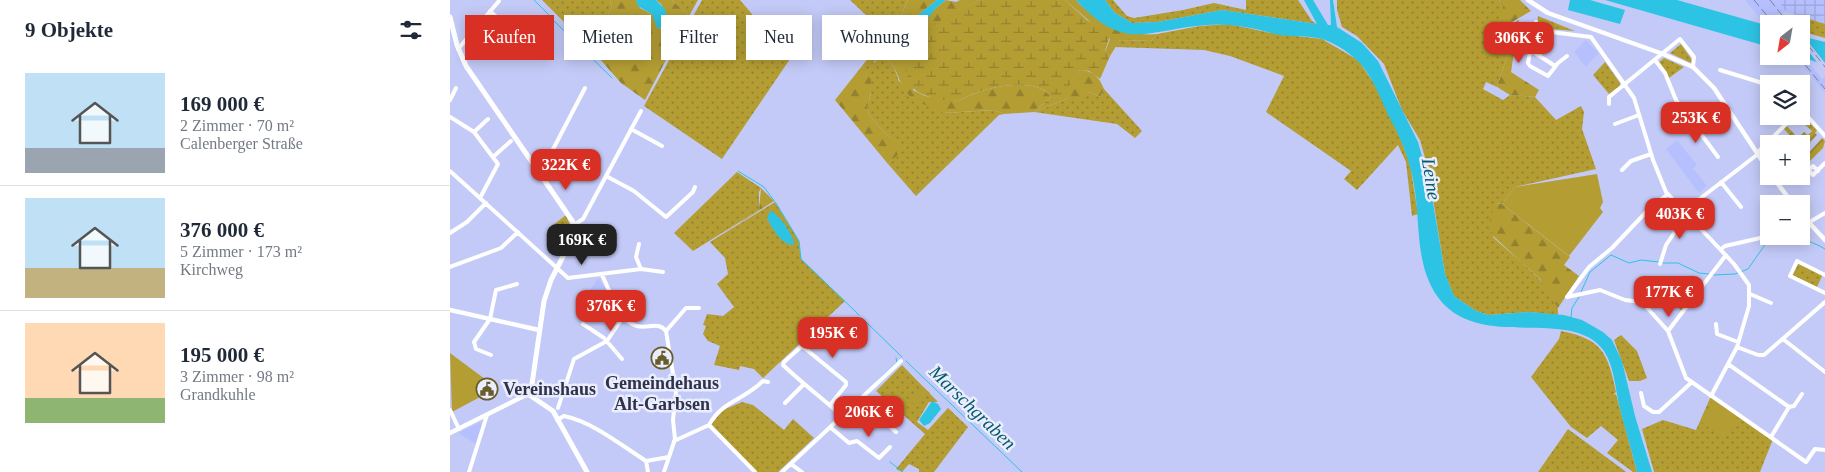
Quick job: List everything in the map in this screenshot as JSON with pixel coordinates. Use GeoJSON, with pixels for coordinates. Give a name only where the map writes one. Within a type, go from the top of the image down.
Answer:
{"type":"FeatureCollection","features":[{"type":"Feature","properties":{"kind":"main road"},"geometry":{"type":"LineString","coordinates":[[450,17],[452,37],[466,66],[568,212],[574,225],[572,239],[546,294],[532,384],[528,394],[550,409],[587,472]]}},
{"type":"Feature","properties":{"kind":"street"},"geometry":{"type":"LineString","coordinates":[[1528,0],[1548,12],[1663,54],[1693,67],[1714,88],[1760,158]]}},
{"type":"Feature","properties":{"kind":"street"},"geometry":{"type":"LineString","coordinates":[[458,49],[498,1]]}},
{"type":"Feature","properties":{"kind":"street"},"geometry":{"type":"LineString","coordinates":[[490,11],[494,15]]}},
{"type":"Feature","properties":{"kind":"street"},"geometry":{"type":"LineString","coordinates":[[1536,22],[1532,51],[1528,63],[1530,66],[1548,76],[1555,66],[1567,56]]}},
{"type":"Feature","properties":{"kind":"street"},"geometry":{"type":"LineString","coordinates":[[1535,30],[1588,35],[1634,98],[1651,154],[1668,194],[1721,249],[1741,272],[1749,285],[1750,294],[1738,344],[1711,396]]}},
{"type":"Feature","properties":{"kind":"street"},"geometry":{"type":"LineString","coordinates":[[1609,104],[1609,97],[1680,40],[1694,57],[1693,67]]}},
{"type":"Feature","properties":{"kind":"street"},"geometry":{"type":"LineString","coordinates":[[1532,51],[1555,66]]}},
{"type":"Feature","properties":{"kind":"street"},"geometry":{"type":"LineString","coordinates":[[1655,60],[1665,73],[1676,100],[1718,157]]}},
{"type":"Feature","properties":{"kind":"street"},"geometry":{"type":"LineString","coordinates":[[1720,70],[1760,82]]}},
{"type":"Feature","properties":{"kind":"street"},"geometry":{"type":"LineString","coordinates":[[450,100],[456,88]]}},
{"type":"Feature","properties":{"kind":"street"},"geometry":{"type":"LineString","coordinates":[[538,168],[549,157],[585,88]]}},
{"type":"Feature","properties":{"kind":"street"},"geometry":{"type":"LineString","coordinates":[[574,225],[583,220],[640,111]]}},
{"type":"Feature","properties":{"kind":"street"},"geometry":{"type":"LineString","coordinates":[[1615,124],[1640,115]]}},
{"type":"Feature","properties":{"kind":"street"},"geometry":{"type":"LineString","coordinates":[[450,118],[474,132],[498,164],[480,198]]}},
{"type":"Feature","properties":{"kind":"street"},"geometry":{"type":"LineString","coordinates":[[474,132],[488,118]]}},
{"type":"Feature","properties":{"kind":"street"},"geometry":{"type":"LineString","coordinates":[[1810,119],[1825,136]]}},
{"type":"Feature","properties":{"kind":"street"},"geometry":{"type":"LineString","coordinates":[[1660,262],[1666,245],[1686,213],[1757,154],[1785,125]]}},
{"type":"Feature","properties":{"kind":"street"},"geometry":{"type":"LineString","coordinates":[[631,129],[662,146]]}},
{"type":"Feature","properties":{"kind":"street"},"geometry":{"type":"LineString","coordinates":[[493,158],[511,141]]}},
{"type":"Feature","properties":{"kind":"street"},"geometry":{"type":"LineString","coordinates":[[1622,170],[1631,161],[1651,154]]}},
{"type":"Feature","properties":{"kind":"street"},"geometry":{"type":"LineString","coordinates":[[1818,171],[1825,163]]}},
{"type":"Feature","properties":{"kind":"street"},"geometry":{"type":"LineString","coordinates":[[450,171],[569,278],[641,269],[663,272]]}},
{"type":"Feature","properties":{"kind":"street"},"geometry":{"type":"LineString","coordinates":[[606,176],[634,191],[666,217],[693,192],[695,187]]}},
{"type":"Feature","properties":{"kind":"street"},"geometry":{"type":"LineString","coordinates":[[1721,182],[1741,207]]}},
{"type":"Feature","properties":{"kind":"street"},"geometry":{"type":"LineString","coordinates":[[1668,194],[1650,208],[1612,248],[1589,267],[1567,296],[1600,290],[1626,300],[1642,302],[1668,331],[1686,378],[1806,462],[1815,449],[1825,450]]}},
{"type":"Feature","properties":{"kind":"street"},"geometry":{"type":"LineString","coordinates":[[450,233],[473,216],[486,203]]}},
{"type":"Feature","properties":{"kind":"street"},"geometry":{"type":"LineString","coordinates":[[1810,222],[1825,213]]}},
{"type":"Feature","properties":{"kind":"street"},"geometry":{"type":"LineString","coordinates":[[1810,229],[1825,240]]}},
{"type":"Feature","properties":{"kind":"street"},"geometry":{"type":"LineString","coordinates":[[450,267],[501,248],[518,232]]}},
{"type":"Feature","properties":{"kind":"street"},"geometry":{"type":"LineString","coordinates":[[1721,249],[1724,246],[1760,238]]}},
{"type":"Feature","properties":{"kind":"street"},"geometry":{"type":"LineString","coordinates":[[639,244],[636,257],[641,269]]}},
{"type":"Feature","properties":{"kind":"street"},"geometry":{"type":"LineString","coordinates":[[1668,331],[1685,313],[1726,255]]}},
{"type":"Feature","properties":{"kind":"street"},"geometry":{"type":"LineString","coordinates":[[1825,275],[1797,261],[1790,276],[1825,293]]}},
{"type":"Feature","properties":{"kind":"street"},"geometry":{"type":"LineString","coordinates":[[602,275],[624,317],[636,326],[660,326],[666,331],[676,392],[674,441],[664,472]]}},
{"type":"Feature","properties":{"kind":"street"},"geometry":{"type":"LineString","coordinates":[[491,355],[482,352],[474,344],[490,319],[496,290],[517,284]]}},
{"type":"Feature","properties":{"kind":"street"},"geometry":{"type":"LineString","coordinates":[[1750,294],[1771,304]]}},
{"type":"Feature","properties":{"kind":"street"},"geometry":{"type":"LineString","coordinates":[[1716,324],[1717,334],[1761,356],[1825,303]]}},
{"type":"Feature","properties":{"kind":"street"},"geometry":{"type":"LineString","coordinates":[[666,331],[686,308],[700,308]]}},
{"type":"Feature","properties":{"kind":"street"},"geometry":{"type":"LineString","coordinates":[[450,310],[539,330]]}},
{"type":"Feature","properties":{"kind":"street"},"geometry":{"type":"LineString","coordinates":[[558,408],[574,359],[578,354],[607,341],[624,317]]}},
{"type":"Feature","properties":{"kind":"street"},"geometry":{"type":"LineString","coordinates":[[583,324],[607,341],[622,359]]}},
{"type":"Feature","properties":{"kind":"street"},"geometry":{"type":"LineString","coordinates":[[1783,339],[1825,372]]}},
{"type":"Feature","properties":{"kind":"street"},"geometry":{"type":"LineString","coordinates":[[830,405],[846,385],[846,382],[804,346],[785,361],[784,366],[842,416]]}},
{"type":"Feature","properties":{"kind":"street"},"geometry":{"type":"LineString","coordinates":[[782,472],[901,361]]}},
{"type":"Feature","properties":{"kind":"street"},"geometry":{"type":"LineString","coordinates":[[1728,364],[1789,407]]}},
{"type":"Feature","properties":{"kind":"street"},"geometry":{"type":"LineString","coordinates":[[674,441],[709,425],[724,405],[745,396],[764,381],[768,382]]}},
{"type":"Feature","properties":{"kind":"street"},"geometry":{"type":"LineString","coordinates":[[1641,393],[1644,406],[1653,412],[1659,412],[1692,382]]}},
{"type":"Feature","properties":{"kind":"street"},"geometry":{"type":"LineString","coordinates":[[785,402],[804,384]]}},
{"type":"Feature","properties":{"kind":"street"},"geometry":{"type":"LineString","coordinates":[[450,433],[528,394]]}},
{"type":"Feature","properties":{"kind":"street"},"geometry":{"type":"LineString","coordinates":[[1771,437],[1789,407],[1794,406],[1802,394]]}},
{"type":"Feature","properties":{"kind":"street"},"geometry":{"type":"LineString","coordinates":[[861,398],[896,432]]}},
{"type":"Feature","properties":{"kind":"street"},"geometry":{"type":"LineString","coordinates":[[450,410],[459,429]]}},
{"type":"Feature","properties":{"kind":"street"},"geometry":{"type":"LineString","coordinates":[[469,472],[487,416]]}},
{"type":"Feature","properties":{"kind":"street"},"geometry":{"type":"LineString","coordinates":[[558,420],[564,416],[596,430],[646,461],[669,457]]}},
{"type":"Feature","properties":{"kind":"street"},"geometry":{"type":"LineString","coordinates":[[709,425],[755,472]]}},
{"type":"Feature","properties":{"kind":"street"},"geometry":{"type":"LineString","coordinates":[[830,427],[849,443],[857,441],[879,458],[890,447]]}},
{"type":"Feature","properties":{"kind":"street"},"geometry":{"type":"LineString","coordinates":[[646,461],[648,472]]}},
{"type":"Feature","properties":{"kind":"street"},"geometry":{"type":"LineString","coordinates":[[791,464],[802,472]]}},
{"type":"Feature","properties":{"kind":"shaded area"},"geometry":{"type":"Polygon","coordinates":[[[636,0],[656,0],[665,9],[667,15],[661,15],[661,28],[657,28],[652,14],[638,6],[636,0]]]}},
{"type":"Feature","properties":{"kind":"shaded area"},"geometry":{"type":"Polygon","coordinates":[[[937,0],[946,0],[928,18],[928,15],[918,15],[937,0]]]}},
{"type":"Feature","properties":{"kind":"shaded area"},"geometry":{"type":"Polygon","coordinates":[[[1076,0],[1105,0],[1115,13],[1132,23],[1158,22],[1222,10],[1317,24],[1304,0],[1313,0],[1328,25],[1331,25],[1330,0],[1333,0],[1337,27],[1362,43],[1378,61],[1418,142],[1430,185],[1445,274],[1454,296],[1476,311],[1489,315],[1529,312],[1564,315],[1582,320],[1603,332],[1612,340],[1622,361],[1635,416],[1652,472],[1637,472],[1608,358],[1604,351],[1589,337],[1569,331],[1546,328],[1497,326],[1474,322],[1452,312],[1435,293],[1429,281],[1422,256],[1415,192],[1408,158],[1371,78],[1355,59],[1344,50],[1323,39],[1278,35],[1231,25],[1186,27],[1152,33],[1124,33],[1109,27],[1094,17],[1076,0]]]}},
{"type":"Feature","properties":{"kind":"shaded area"},"geometry":{"type":"Polygon","coordinates":[[[1570,0],[1590,0],[1625,10],[1620,24],[1568,10],[1570,0]]]}},
{"type":"Feature","properties":{"kind":"shaded area"},"geometry":{"type":"Polygon","coordinates":[[[1605,0],[1677,0],[1760,23],[1760,44],[1605,0]]]}},
{"type":"Feature","properties":{"kind":"shaded area"},"geometry":{"type":"Polygon","coordinates":[[[1745,0],[1778,0],[1786,12],[1775,15],[1760,15],[1760,18],[1745,0]]]}},
{"type":"Feature","properties":{"kind":"shaded area"},"geometry":{"type":"Polygon","coordinates":[[[1778,0],[1825,0],[1825,24],[1810,19],[1810,15],[1796,15],[1786,12],[1778,0]]]}},
{"type":"Feature","properties":{"kind":"shaded area"},"geometry":{"type":"Polygon","coordinates":[[[1810,38],[1825,42],[1825,65],[1810,60],[1810,38]]]}},
{"type":"Feature","properties":{"kind":"shaded area"},"geometry":{"type":"Polygon","coordinates":[[[1586,40],[1599,53],[1586,67],[1574,52],[1586,40]]]}},
{"type":"Feature","properties":{"kind":"shaded area"},"geometry":{"type":"Polygon","coordinates":[[[1810,64],[1822,79],[1825,77],[1825,93],[1803,66],[1810,64]]]}},
{"type":"Feature","properties":{"kind":"shaded area"},"geometry":{"type":"Polygon","coordinates":[[[1677,140],[1697,165],[1693,168],[1707,186],[1699,193],[1666,149],[1677,140]]]}},
{"type":"Feature","properties":{"kind":"shaded area"},"geometry":{"type":"Polygon","coordinates":[[[770,211],[785,225],[792,236],[794,245],[785,242],[774,231],[767,218],[770,211]]]}},
{"type":"Feature","properties":{"kind":"shaded area"},"geometry":{"type":"Polygon","coordinates":[[[598,278],[606,289],[596,303],[592,300],[594,295],[589,292],[598,278]]]}},
{"type":"Feature","properties":{"kind":"shaded area"},"geometry":{"type":"Polygon","coordinates":[[[932,401],[938,404],[941,409],[930,423],[924,426],[919,420],[932,401]]]}},
{"type":"Feature","properties":{"kind":"shaded area"},"geometry":{"type":"Polygon","coordinates":[[[480,422],[482,426],[476,444],[458,433],[480,422]]]}},
{"type":"Feature","properties":{"kind":"green space"},"geometry":{"type":"Polygon","coordinates":[[[542,0],[610,0],[612,6],[608,15],[564,15],[564,22],[542,0]]]}},
{"type":"Feature","properties":{"kind":"green space"},"geometry":{"type":"Polygon","coordinates":[[[610,0],[636,0],[640,8],[652,14],[660,29],[661,28],[661,60],[666,60],[645,100],[621,83],[601,60],[651,60],[651,15],[608,15],[612,6],[610,0]]]}},
{"type":"Feature","properties":{"kind":"green space"},"geometry":{"type":"Polygon","coordinates":[[[656,0],[672,0],[688,15],[666,15],[661,4],[656,0]]]}},
{"type":"Feature","properties":{"kind":"green space"},"geometry":{"type":"Polygon","coordinates":[[[672,0],[698,0],[688,15],[672,0]]]}},
{"type":"Feature","properties":{"kind":"green space"},"geometry":{"type":"Polygon","coordinates":[[[702,0],[740,0],[753,15],[746,15],[746,60],[789,60],[722,159],[644,106],[669,60],[736,60],[736,15],[694,15],[702,0]]]}},
{"type":"Feature","properties":{"kind":"green space"},"geometry":{"type":"Polygon","coordinates":[[[850,0],[908,0],[901,15],[866,15],[850,0]]]}},
{"type":"Feature","properties":{"kind":"green space"},"geometry":{"type":"Polygon","coordinates":[[[908,0],[937,0],[918,15],[901,15],[908,0]]]}},
{"type":"Feature","properties":{"kind":"green space"},"geometry":{"type":"Polygon","coordinates":[[[946,0],[956,2],[960,0],[979,0],[942,21],[928,54],[928,15],[918,15],[936,8],[946,0]]]}},
{"type":"Feature","properties":{"kind":"green space"},"geometry":{"type":"Polygon","coordinates":[[[979,0],[1065,0],[1087,20],[1111,33],[1105,51],[1110,56],[1100,79],[1089,71],[1080,70],[1066,91],[1069,98],[1034,112],[1051,97],[1044,90],[1033,86],[1021,85],[993,88],[959,101],[931,97],[921,94],[909,82],[906,60],[928,60],[928,27],[979,0]]]}},
{"type":"Feature","properties":{"kind":"green space"},"geometry":{"type":"Polygon","coordinates":[[[1065,0],[1076,0],[1093,15],[1123,30],[1134,33],[1157,34],[1151,41],[1120,40],[1110,56],[1105,52],[1110,39],[1065,0]]]}},
{"type":"Feature","properties":{"kind":"green space"},"geometry":{"type":"Polygon","coordinates":[[[1105,0],[1113,0],[1127,16],[1134,18],[1214,3],[1246,10],[1246,0],[1298,0],[1312,21],[1317,24],[1222,10],[1158,22],[1132,23],[1115,13],[1105,0]]]}},
{"type":"Feature","properties":{"kind":"green space"},"geometry":{"type":"Polygon","coordinates":[[[1337,0],[1499,0],[1504,4],[1505,26],[1510,47],[1497,87],[1486,82],[1483,89],[1503,100],[1510,95],[1535,97],[1556,120],[1581,106],[1584,112],[1582,129],[1596,169],[1515,187],[1502,204],[1496,203],[1493,237],[1543,283],[1552,294],[1557,305],[1558,315],[1529,312],[1489,315],[1476,311],[1454,296],[1445,274],[1428,168],[1420,140],[1402,110],[1384,64],[1357,36],[1342,27],[1337,10],[1337,0]]]}},
{"type":"Feature","properties":{"kind":"green space"},"geometry":{"type":"Polygon","coordinates":[[[1499,0],[1520,0],[1531,11],[1505,26],[1501,14],[1504,4],[1499,0]]]}},
{"type":"Feature","properties":{"kind":"green space"},"geometry":{"type":"Polygon","coordinates":[[[1538,16],[1575,31],[1537,28],[1538,16]]]}},
{"type":"Feature","properties":{"kind":"green space"},"geometry":{"type":"Polygon","coordinates":[[[1810,19],[1825,24],[1825,38],[1810,34],[1810,19]]]}},
{"type":"Feature","properties":{"kind":"green space"},"geometry":{"type":"Polygon","coordinates":[[[1519,20],[1511,72],[1539,90],[1535,97],[1510,95],[1497,87],[1510,47],[1505,28],[1519,20]]]}},
{"type":"Feature","properties":{"kind":"green space"},"geometry":{"type":"Polygon","coordinates":[[[1229,24],[1271,33],[1322,39],[1358,60],[1380,92],[1398,132],[1410,164],[1418,214],[1412,216],[1406,162],[1398,145],[1357,190],[1344,179],[1351,171],[1266,112],[1284,76],[1230,56],[1204,50],[1115,47],[1120,40],[1151,41],[1157,34],[1200,26],[1229,24]]]}},
{"type":"Feature","properties":{"kind":"green space"},"geometry":{"type":"Polygon","coordinates":[[[1681,44],[1692,60],[1691,63],[1670,53],[1681,44]]]}},
{"type":"Feature","properties":{"kind":"green space"},"geometry":{"type":"Polygon","coordinates":[[[1664,58],[1684,67],[1669,78],[1659,62],[1664,58]]]}},
{"type":"Feature","properties":{"kind":"green space"},"geometry":{"type":"Polygon","coordinates":[[[867,60],[872,60],[874,63],[876,60],[888,60],[894,67],[899,81],[944,113],[994,110],[1004,114],[999,115],[916,196],[888,164],[905,147],[887,135],[871,118],[867,109],[871,92],[871,74],[862,66],[867,60]]]}},
{"type":"Feature","properties":{"kind":"green space"},"geometry":{"type":"Polygon","coordinates":[[[888,60],[926,60],[913,90],[925,96],[959,101],[993,88],[1020,85],[1033,86],[1043,90],[1051,97],[1034,112],[1004,114],[994,110],[944,113],[914,100],[904,90],[894,67],[888,60]]]}},
{"type":"Feature","properties":{"kind":"green space"},"geometry":{"type":"Polygon","coordinates":[[[1605,62],[1620,83],[1620,86],[1609,94],[1593,75],[1605,62]]]}},
{"type":"Feature","properties":{"kind":"green space"},"geometry":{"type":"Polygon","coordinates":[[[862,66],[871,73],[871,92],[867,109],[871,118],[887,135],[906,147],[888,164],[835,100],[862,66]]]}},
{"type":"Feature","properties":{"kind":"green space"},"geometry":{"type":"Polygon","coordinates":[[[1080,70],[1092,73],[1098,78],[1104,89],[1100,97],[1089,92],[1079,99],[1069,98],[1065,91],[1080,70]]]}},
{"type":"Feature","properties":{"kind":"green space"},"geometry":{"type":"Polygon","coordinates":[[[1104,89],[1142,131],[1135,138],[1117,124],[1034,112],[1069,98],[1079,98],[1089,92],[1100,97],[1104,89]]]}},
{"type":"Feature","properties":{"kind":"green space"},"geometry":{"type":"Polygon","coordinates":[[[1810,123],[1817,130],[1815,133],[1817,135],[1810,142],[1810,135],[1808,135],[1812,131],[1805,125],[1810,123]]]}},
{"type":"Feature","properties":{"kind":"green space"},"geometry":{"type":"Polygon","coordinates":[[[1787,126],[1795,135],[1790,135],[1784,129],[1787,126]]]}},
{"type":"Feature","properties":{"kind":"green space"},"geometry":{"type":"Polygon","coordinates":[[[1822,138],[1825,141],[1823,148],[1810,161],[1810,151],[1822,138]]]}},
{"type":"Feature","properties":{"kind":"green space"},"geometry":{"type":"Polygon","coordinates":[[[737,172],[761,188],[759,192],[759,210],[693,251],[674,233],[737,172]]]}},
{"type":"Feature","properties":{"kind":"green space"},"geometry":{"type":"Polygon","coordinates":[[[1597,174],[1603,202],[1600,208],[1603,212],[1569,256],[1502,204],[1515,187],[1597,174]]]}},
{"type":"Feature","properties":{"kind":"green space"},"geometry":{"type":"Polygon","coordinates":[[[761,188],[774,201],[710,242],[759,210],[761,188]]]}},
{"type":"Feature","properties":{"kind":"green space"},"geometry":{"type":"Polygon","coordinates":[[[775,202],[799,241],[801,259],[845,301],[763,378],[754,369],[740,366],[739,370],[714,365],[720,346],[708,341],[703,334],[706,326],[703,325],[707,314],[723,316],[734,307],[717,284],[728,274],[725,258],[710,242],[775,202]]]}},
{"type":"Feature","properties":{"kind":"green space"},"geometry":{"type":"Polygon","coordinates":[[[1496,203],[1502,204],[1570,257],[1564,265],[1579,276],[1558,308],[1540,279],[1493,236],[1490,219],[1496,203]]]}},
{"type":"Feature","properties":{"kind":"green space"},"geometry":{"type":"Polygon","coordinates":[[[566,215],[571,228],[566,243],[548,229],[566,215]]]}},
{"type":"Feature","properties":{"kind":"green space"},"geometry":{"type":"Polygon","coordinates":[[[1799,263],[1823,274],[1817,287],[1792,275],[1799,263]]]}},
{"type":"Feature","properties":{"kind":"green space"},"geometry":{"type":"Polygon","coordinates":[[[1671,288],[1691,300],[1683,312],[1666,296],[1671,288]]]}},
{"type":"Feature","properties":{"kind":"green space"},"geometry":{"type":"Polygon","coordinates":[[[1561,331],[1586,338],[1601,350],[1606,358],[1616,392],[1613,395],[1616,394],[1637,472],[1633,472],[1607,453],[1618,440],[1601,426],[1587,438],[1571,427],[1531,377],[1559,339],[1561,331]]]}},
{"type":"Feature","properties":{"kind":"green space"},"geometry":{"type":"Polygon","coordinates":[[[1621,335],[1637,351],[1647,378],[1640,381],[1629,381],[1614,340],[1621,335]]]}},
{"type":"Feature","properties":{"kind":"green space"},"geometry":{"type":"Polygon","coordinates":[[[450,353],[497,388],[452,412],[450,353]]]}},
{"type":"Feature","properties":{"kind":"green space"},"geometry":{"type":"Polygon","coordinates":[[[902,365],[938,402],[929,402],[917,422],[928,430],[948,408],[968,427],[934,472],[919,472],[919,469],[909,464],[902,472],[896,469],[925,434],[876,391],[902,365]]]}},
{"type":"Feature","properties":{"kind":"green space"},"geometry":{"type":"Polygon","coordinates":[[[923,387],[930,393],[917,407],[910,401],[923,387]]]}},
{"type":"Feature","properties":{"kind":"green space"},"geometry":{"type":"Polygon","coordinates":[[[1711,396],[1773,439],[1760,472],[1654,472],[1642,429],[1663,420],[1696,430],[1711,396]]]}},
{"type":"Feature","properties":{"kind":"green space"},"geometry":{"type":"Polygon","coordinates":[[[1713,400],[1738,417],[1725,438],[1701,422],[1713,400]]]}},
{"type":"Feature","properties":{"kind":"green space"},"geometry":{"type":"Polygon","coordinates":[[[742,402],[753,405],[784,430],[793,419],[814,438],[778,472],[754,472],[711,424],[723,410],[742,402]]]}},
{"type":"Feature","properties":{"kind":"green space"},"geometry":{"type":"Polygon","coordinates":[[[1568,429],[1625,471],[1626,472],[1538,472],[1568,429]]]}},
{"type":"Feature","properties":{"kind":"pier"},"geometry":{"type":"Polygon","coordinates":[[[1810,44],[1825,63],[1825,68],[1820,66],[1810,53],[1810,44]]]}},
{"type":"Feature","properties":{"kind":"waterway","name":"Marschgraben"},"geometry":{"type":"LineString","coordinates":[[534,0],[549,15]]}},
{"type":"Feature","properties":{"kind":"waterway","name":"Marschgraben"},"geometry":{"type":"LineString","coordinates":[[554,21],[612,78]]}},
{"type":"Feature","properties":{"kind":"waterway","name":"Marschgraben"},"geometry":{"type":"LineString","coordinates":[[738,171],[764,187],[775,202]]}},
{"type":"Feature","properties":{"kind":"waterway","name":"Marschgraben"},"geometry":{"type":"LineString","coordinates":[[776,203],[799,241],[801,259],[859,315]]}},
{"type":"Feature","properties":{"kind":"waterway"},"geometry":{"type":"LineString","coordinates":[[1713,275],[1735,274],[1748,269],[1769,239],[1784,237],[1798,239],[1825,249]]}},
{"type":"Feature","properties":{"kind":"waterway"},"geometry":{"type":"LineString","coordinates":[[1581,292],[1590,272],[1611,255],[1629,263],[1641,260],[1659,262]]}},
{"type":"Feature","properties":{"kind":"waterway"},"geometry":{"type":"LineString","coordinates":[[1663,263],[1678,263],[1699,273],[1709,274]]}},
{"type":"Feature","properties":{"kind":"waterway"},"geometry":{"type":"LineString","coordinates":[[1571,317],[1572,308],[1579,297]]}},
{"type":"Feature","properties":{"kind":"waterway","name":"Marschgraben"},"geometry":{"type":"LineString","coordinates":[[863,319],[902,357]]}},
{"type":"Feature","properties":{"kind":"waterway"},"geometry":{"type":"LineString","coordinates":[[877,381],[897,362],[896,358]]}},
{"type":"Feature","properties":{"kind":"waterway","name":"Marschgraben"},"geometry":{"type":"LineString","coordinates":[[906,361],[1022,472]]}},
{"type":"Feature","properties":{"kind":"waterway"},"geometry":{"type":"LineString","coordinates":[[890,462],[903,472]]}},
{"type":"Feature","properties":{"kind":"railway"},"geometry":{"type":"LineString","coordinates":[[1754,0],[1766,15]]}},
{"type":"Feature","properties":{"kind":"railway"},"geometry":{"type":"LineString","coordinates":[[1770,0],[1782,15]]}},
{"type":"Feature","properties":{"kind":"railway"},"geometry":{"type":"LineString","coordinates":[[1810,48],[1825,67]]}},
{"type":"Feature","properties":{"kind":"railway"},"geometry":{"type":"LineString","coordinates":[[1805,65],[1825,89]]}},
{"type":"Feature","properties":{"kind":"place","name":"Gemeindehaus Alt-Garbsen"},"geometry":{"type":"Point","coordinates":[662,358]}},
{"type":"Feature","properties":{"kind":"place","name":"Vereinshaus"},"geometry":{"type":"Point","coordinates":[487,389]}},
{"type":"Feature","properties":{"kind":"water label","name":"Leine"},"geometry":{"type":"Point","coordinates":[1432,179]}}]}
